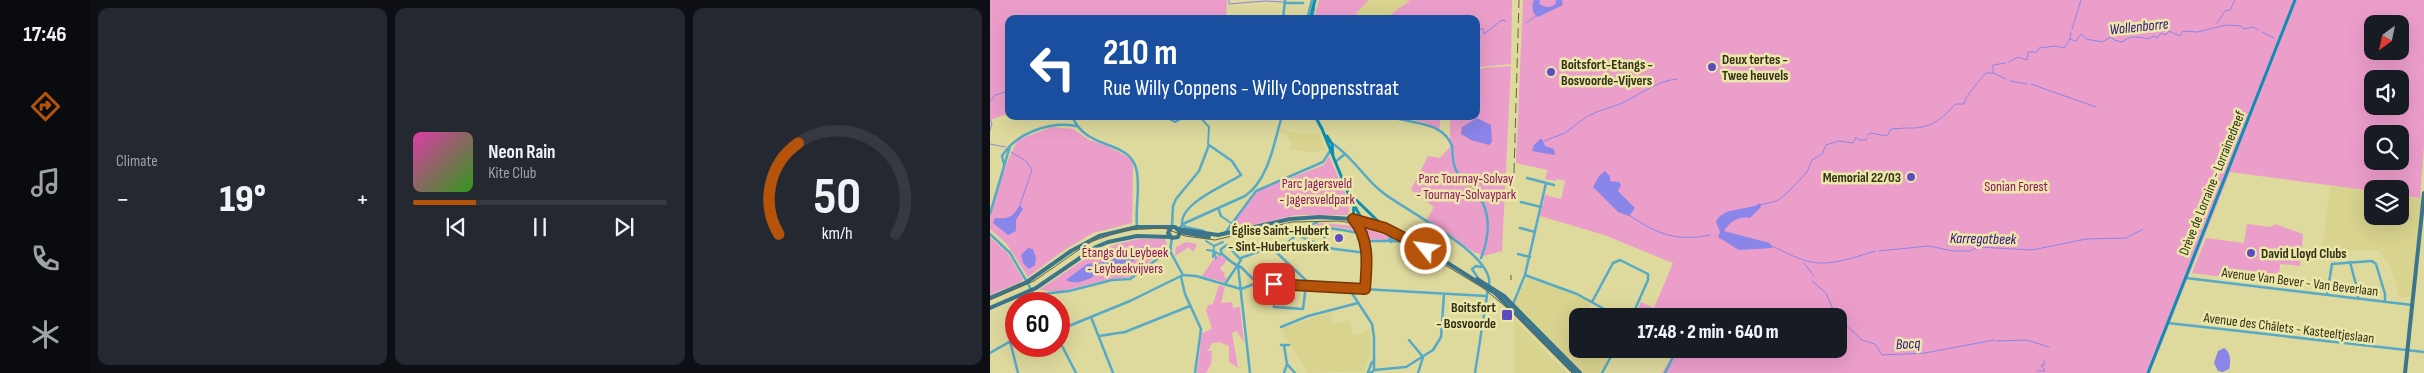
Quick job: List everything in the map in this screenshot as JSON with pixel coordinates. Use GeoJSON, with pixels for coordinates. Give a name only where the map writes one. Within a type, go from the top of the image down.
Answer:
{"type":"FeatureCollection","features":[{"type":"Feature","properties":{"kind":"main road"},"geometry":{"type":"LineString","coordinates":[[1311,15],[1314,5],[1313,0]]}},
{"type":"Feature","properties":{"kind":"main road","name":"Drève de Lorraine - Lorrainedreef"},"geometry":{"type":"LineString","coordinates":[[2148,373],[2295,0]]}},
{"type":"Feature","properties":{"kind":"main road"},"geometry":{"type":"LineString","coordinates":[[1317,120],[1332,143],[1334,160]]}},
{"type":"Feature","properties":{"kind":"main road"},"geometry":{"type":"LineString","coordinates":[[1322,129],[1353,204],[1363,221]]}},
{"type":"Feature","properties":{"kind":"main road"},"geometry":{"type":"LineString","coordinates":[[1349,193],[1385,228]]}},
{"type":"Feature","properties":{"kind":"main road"},"geometry":{"type":"LineString","coordinates":[[2405,373],[2424,193]]}},
{"type":"Feature","properties":{"kind":"main road"},"geometry":{"type":"LineString","coordinates":[[1353,204],[1353,219]]}},
{"type":"Feature","properties":{"kind":"main road"},"geometry":{"type":"LineString","coordinates":[[990,298],[1027,282],[1088,241],[1111,232],[1137,227],[1166,226],[1214,237],[1303,217],[1353,219],[1385,228],[1416,243],[1489,287],[1512,304],[1580,373]]}},
{"type":"Feature","properties":{"kind":"main road"},"geometry":{"type":"LineString","coordinates":[[1171,228],[1168,232],[1172,238]]}},
{"type":"Feature","properties":{"kind":"main road"},"geometry":{"type":"LineString","coordinates":[[1179,230],[1209,235],[1236,232]]}},
{"type":"Feature","properties":{"kind":"main road"},"geometry":{"type":"LineString","coordinates":[[990,308],[1032,290],[1096,247],[1108,242],[1144,236],[1178,237],[1179,230]]}},
{"type":"Feature","properties":{"kind":"main road"},"geometry":{"type":"LineString","coordinates":[[1466,274],[1484,282],[1575,373]]}},
{"type":"Feature","properties":{"kind":"street"},"geometry":{"type":"LineString","coordinates":[[1311,15],[1313,0]]}},
{"type":"Feature","properties":{"kind":"street"},"geometry":{"type":"LineString","coordinates":[[1283,15],[1285,1],[1303,3]]}},
{"type":"Feature","properties":{"kind":"street"},"geometry":{"type":"LineString","coordinates":[[1074,120],[1076,126]]}},
{"type":"Feature","properties":{"kind":"street"},"geometry":{"type":"LineString","coordinates":[[1171,228],[1173,206],[1176,199],[1199,171],[1208,144],[1208,127],[1202,120]]}},
{"type":"Feature","properties":{"kind":"street"},"geometry":{"type":"LineString","coordinates":[[1182,224],[1245,196],[1258,183],[1266,167],[1281,120]]}},
{"type":"Feature","properties":{"kind":"street"},"geometry":{"type":"LineString","coordinates":[[1401,120],[1424,123],[1437,130],[1451,145],[1454,165],[1464,182]]}},
{"type":"Feature","properties":{"kind":"street"},"geometry":{"type":"LineString","coordinates":[[990,214],[1010,146],[1018,138],[1049,126],[1061,124],[1076,126],[1094,140],[1124,152],[1134,162],[1138,175],[1137,227]]}},
{"type":"Feature","properties":{"kind":"street"},"geometry":{"type":"LineString","coordinates":[[1332,143],[1384,193],[1447,234],[1480,259],[1483,269],[1490,280],[1475,373]]}},
{"type":"Feature","properties":{"kind":"street"},"geometry":{"type":"LineString","coordinates":[[1179,230],[1182,219],[1196,202],[1241,175],[1232,161],[1208,144]]}},
{"type":"Feature","properties":{"kind":"street"},"geometry":{"type":"LineString","coordinates":[[1224,234],[1248,199],[1262,188],[1319,164],[1330,151]]}},
{"type":"Feature","properties":{"kind":"street"},"geometry":{"type":"LineString","coordinates":[[1334,160],[1345,154]]}},
{"type":"Feature","properties":{"kind":"street"},"geometry":{"type":"LineString","coordinates":[[1527,178],[1554,185]]}},
{"type":"Feature","properties":{"kind":"street"},"geometry":{"type":"LineString","coordinates":[[1258,183],[1262,188]]}},
{"type":"Feature","properties":{"kind":"street"},"geometry":{"type":"LineString","coordinates":[[1512,304],[1525,275],[1546,183]]}},
{"type":"Feature","properties":{"kind":"street"},"geometry":{"type":"LineString","coordinates":[[1474,191],[1483,202],[1488,217],[1483,253],[1478,266],[1473,268],[1473,272],[1484,282]]}},
{"type":"Feature","properties":{"kind":"street"},"geometry":{"type":"LineString","coordinates":[[1245,196],[1248,199]]}},
{"type":"Feature","properties":{"kind":"street"},"geometry":{"type":"LineString","coordinates":[[1521,202],[1541,207]]}},
{"type":"Feature","properties":{"kind":"street"},"geometry":{"type":"LineString","coordinates":[[1218,208],[1221,216],[1231,222]]}},
{"type":"Feature","properties":{"kind":"street"},"geometry":{"type":"LineString","coordinates":[[1353,219],[1363,234],[1365,241],[1365,289]]}},
{"type":"Feature","properties":{"kind":"street"},"geometry":{"type":"LineString","coordinates":[[1311,285],[1276,252],[1308,226],[1318,222]]}},
{"type":"Feature","properties":{"kind":"street"},"geometry":{"type":"LineString","coordinates":[[1182,224],[1209,235]]}},
{"type":"Feature","properties":{"kind":"street"},"geometry":{"type":"LineString","coordinates":[[1520,228],[1535,232]]}},
{"type":"Feature","properties":{"kind":"street"},"geometry":{"type":"LineString","coordinates":[[1302,237],[1309,231],[1326,229],[1363,234]]}},
{"type":"Feature","properties":{"kind":"street"},"geometry":{"type":"LineString","coordinates":[[1323,246],[1326,229]]}},
{"type":"Feature","properties":{"kind":"street"},"geometry":{"type":"LineString","coordinates":[[990,234],[1010,253],[1032,290]]}},
{"type":"Feature","properties":{"kind":"street"},"geometry":{"type":"LineString","coordinates":[[1298,234],[1323,246],[1366,253]]}},
{"type":"Feature","properties":{"kind":"street"},"geometry":{"type":"LineString","coordinates":[[1172,238],[1170,249],[1182,276],[1190,306],[1201,329],[1195,373]]}},
{"type":"Feature","properties":{"kind":"street"},"geometry":{"type":"LineString","coordinates":[[1206,241],[1214,246]]}},
{"type":"Feature","properties":{"kind":"street"},"geometry":{"type":"LineString","coordinates":[[1365,241],[1416,243]]}},
{"type":"Feature","properties":{"kind":"street"},"geometry":{"type":"LineString","coordinates":[[1214,246],[1223,242]]}},
{"type":"Feature","properties":{"kind":"street"},"geometry":{"type":"LineString","coordinates":[[1240,257],[1228,245],[1221,250],[1230,262],[1238,266],[1257,283]]}},
{"type":"Feature","properties":{"kind":"street"},"geometry":{"type":"LineString","coordinates":[[1214,246],[1214,257]]}},
{"type":"Feature","properties":{"kind":"street"},"geometry":{"type":"LineString","coordinates":[[1060,292],[1112,280],[1130,279],[1170,249]]}},
{"type":"Feature","properties":{"kind":"street"},"geometry":{"type":"LineString","coordinates":[[1207,250],[1214,251],[1220,255]]}},
{"type":"Feature","properties":{"kind":"street"},"geometry":{"type":"LineString","coordinates":[[1240,257],[1263,250]]}},
{"type":"Feature","properties":{"kind":"street"},"geometry":{"type":"LineString","coordinates":[[1518,254],[1530,256]]}},
{"type":"Feature","properties":{"kind":"street"},"geometry":{"type":"LineString","coordinates":[[1240,257],[1238,266],[1250,373]]}},
{"type":"Feature","properties":{"kind":"street"},"geometry":{"type":"LineString","coordinates":[[1592,302],[1613,263],[1620,260],[1648,274],[1648,280],[1636,308]]}},
{"type":"Feature","properties":{"kind":"street"},"geometry":{"type":"LineString","coordinates":[[2327,295],[2332,264],[2372,261],[2376,264],[2385,294],[2385,302]]}},
{"type":"Feature","properties":{"kind":"street"},"geometry":{"type":"LineString","coordinates":[[2350,262],[2358,299]]}},
{"type":"Feature","properties":{"kind":"street"},"geometry":{"type":"LineString","coordinates":[[1225,284],[1238,266]]}},
{"type":"Feature","properties":{"kind":"street"},"geometry":{"type":"LineString","coordinates":[[1478,266],[1483,269]]}},
{"type":"Feature","properties":{"kind":"street"},"geometry":{"type":"LineString","coordinates":[[1525,275],[1562,287],[1603,308]]}},
{"type":"Feature","properties":{"kind":"street"},"geometry":{"type":"LineString","coordinates":[[1070,326],[1182,276],[1202,278],[1241,289],[1257,283],[1486,296]]}},
{"type":"Feature","properties":{"kind":"street","name":"Avenue Van Bever - Van Beverlaan"},"geometry":{"type":"LineString","coordinates":[[2186,278],[2412,305]]}},
{"type":"Feature","properties":{"kind":"street"},"geometry":{"type":"LineString","coordinates":[[1274,284],[1274,307],[1303,309],[1306,285]]}},
{"type":"Feature","properties":{"kind":"street"},"geometry":{"type":"LineString","coordinates":[[1348,288],[1366,312],[1374,330],[1372,370]]}},
{"type":"Feature","properties":{"kind":"street"},"geometry":{"type":"LineString","coordinates":[[1368,372],[1372,370],[1400,369],[1423,357],[1436,346],[1441,337],[1444,294]]}},
{"type":"Feature","properties":{"kind":"street"},"geometry":{"type":"LineString","coordinates":[[1281,327],[1308,316],[1358,303]]}},
{"type":"Feature","properties":{"kind":"street"},"geometry":{"type":"LineString","coordinates":[[1099,336],[1126,332],[1190,306]]}},
{"type":"Feature","properties":{"kind":"street"},"geometry":{"type":"LineString","coordinates":[[1091,317],[1113,373]]}},
{"type":"Feature","properties":{"kind":"street","name":"Avenue des Châlets - Kasteeltjeslaan"},"geometry":{"type":"LineString","coordinates":[[2168,323],[2424,352]]}},
{"type":"Feature","properties":{"kind":"street"},"geometry":{"type":"LineString","coordinates":[[1409,340],[1423,357]]}},
{"type":"Feature","properties":{"kind":"street"},"geometry":{"type":"LineString","coordinates":[[990,353],[1005,345]]}},
{"type":"Feature","properties":{"kind":"street"},"geometry":{"type":"LineString","coordinates":[[1289,345],[1283,345],[1287,364],[1295,373]]}},
{"type":"Feature","properties":{"kind":"street"},"geometry":{"type":"LineString","coordinates":[[1014,357],[1018,373]]}},
{"type":"Feature","properties":{"kind":"street"},"geometry":{"type":"LineString","coordinates":[[1068,357],[1076,373]]}},
{"type":"Feature","properties":{"kind":"street"},"geometry":{"type":"LineString","coordinates":[[1418,373],[1423,357]]}},
{"type":"Feature","properties":{"kind":"street"},"geometry":{"type":"LineString","coordinates":[[1602,373],[1610,358]]}},
{"type":"Feature","properties":{"kind":"street"},"geometry":{"type":"LineString","coordinates":[[1665,373],[1673,358]]}},
{"type":"Feature","properties":{"kind":"street"},"geometry":{"type":"LineString","coordinates":[[1284,373],[1287,364]]}},
{"type":"Feature","properties":{"kind":"street"},"geometry":{"type":"LineString","coordinates":[[1400,369],[1402,373]]}},
{"type":"Feature","properties":{"kind":"shaded area"},"geometry":{"type":"Polygon","coordinates":[[[1328,0],[1448,0],[1424,15],[1323,15],[1328,0]]]}},
{"type":"Feature","properties":{"kind":"shaded area"},"geometry":{"type":"Polygon","coordinates":[[[1534,0],[1540,0],[1539,4],[1548,7],[1554,5],[1556,0],[1562,0],[1563,5],[1538,17],[1534,14],[1534,0]]]}},
{"type":"Feature","properties":{"kind":"shaded area"},"geometry":{"type":"Polygon","coordinates":[[[1474,120],[1480,120],[1491,125],[1492,142],[1489,145],[1471,140],[1461,134],[1462,127],[1474,120]]]}},
{"type":"Feature","properties":{"kind":"shaded area"},"geometry":{"type":"Polygon","coordinates":[[[1280,129],[1298,134],[1319,133],[1325,150],[1313,152],[1289,150],[1292,143],[1286,134],[1279,132],[1280,129]]]}},
{"type":"Feature","properties":{"kind":"shaded area"},"geometry":{"type":"Polygon","coordinates":[[[1542,139],[1545,146],[1554,149],[1555,155],[1532,151],[1534,145],[1542,139]]]}},
{"type":"Feature","properties":{"kind":"shaded area"},"geometry":{"type":"Polygon","coordinates":[[[1605,171],[1610,176],[1610,181],[1619,182],[1621,185],[1618,191],[1635,208],[1629,216],[1618,212],[1593,187],[1599,176],[1605,171]]]}},
{"type":"Feature","properties":{"kind":"shaded area"},"geometry":{"type":"Polygon","coordinates":[[[2330,186],[2364,191],[2364,225],[2409,225],[2409,197],[2421,199],[2411,296],[2400,298],[2390,265],[2378,250],[2322,251],[2330,186]]]}},
{"type":"Feature","properties":{"kind":"shaded area"},"geometry":{"type":"Polygon","coordinates":[[[1760,203],[1761,207],[1750,218],[1735,220],[1724,231],[1766,242],[1771,244],[1772,248],[1739,250],[1718,237],[1720,232],[1716,222],[1719,217],[1724,213],[1760,203]]]}},
{"type":"Feature","properties":{"kind":"shaded area"},"geometry":{"type":"Polygon","coordinates":[[[1020,205],[1023,209],[1016,220],[1016,231],[1008,235],[993,223],[995,218],[1010,216],[1020,205]]]}},
{"type":"Feature","properties":{"kind":"shaded area"},"geometry":{"type":"Polygon","coordinates":[[[1147,247],[1148,250],[1129,264],[1108,264],[1089,279],[1077,282],[1066,280],[1087,264],[1105,262],[1125,249],[1147,247]]]}},
{"type":"Feature","properties":{"kind":"shaded area"},"geometry":{"type":"Polygon","coordinates":[[[1028,248],[1033,249],[1036,258],[1035,265],[1029,269],[1023,263],[1021,255],[1028,248]]]}},
{"type":"Feature","properties":{"kind":"shaded area"},"geometry":{"type":"Polygon","coordinates":[[[1530,278],[1562,288],[1591,302],[1588,308],[1569,308],[1569,358],[1609,358],[1601,373],[1582,373],[1514,304],[1527,279],[1530,278]]]}},
{"type":"Feature","properties":{"kind":"shaded area"},"geometry":{"type":"Polygon","coordinates":[[[1331,312],[1333,324],[1349,321],[1353,336],[1371,329],[1371,351],[1364,371],[1308,373],[1283,333],[1283,328],[1331,312]]]}},
{"type":"Feature","properties":{"kind":"shaded area"},"geometry":{"type":"Polygon","coordinates":[[[1514,319],[1566,373],[1514,373],[1514,319]]]}},
{"type":"Feature","properties":{"kind":"shaded area"},"geometry":{"type":"Polygon","coordinates":[[[2224,348],[2230,357],[2230,363],[2229,369],[2223,372],[2218,371],[2214,363],[2218,351],[2224,348]]]}},
{"type":"Feature","properties":{"kind":"green space"},"geometry":{"type":"Polygon","coordinates":[[[990,0],[1227,0],[1226,15],[1005,15],[1005,114],[990,120],[990,0]]]}},
{"type":"Feature","properties":{"kind":"green space"},"geometry":{"type":"Polygon","coordinates":[[[1319,0],[1368,1],[1356,13],[1356,15],[1315,15],[1319,0]]]}},
{"type":"Feature","properties":{"kind":"green space"},"geometry":{"type":"Polygon","coordinates":[[[1410,0],[1512,0],[1511,64],[1480,67],[1480,15],[1391,15],[1410,0]]]}},
{"type":"Feature","properties":{"kind":"green space","name":"Sonian Forest"},"geometry":{"type":"Polygon","coordinates":[[[1523,0],[2424,0],[2424,145],[2420,198],[2409,196],[2409,180],[2364,180],[2364,190],[2230,172],[2150,373],[1662,373],[1671,358],[1847,358],[1847,308],[1654,308],[1673,263],[1604,235],[1540,216],[1545,195],[1561,199],[1565,181],[1545,179],[1548,170],[1516,163],[1523,0]]]}},
{"type":"Feature","properties":{"kind":"green space","name":"Parc Tournay-Solvay - Tournay-Solvaypark"},"geometry":{"type":"Polygon","coordinates":[[[1511,66],[1502,251],[1483,256],[1475,253],[1427,219],[1434,207],[1411,190],[1428,156],[1440,158],[1450,147],[1450,120],[1480,120],[1480,69],[1511,66]]]}},
{"type":"Feature","properties":{"kind":"green space"},"geometry":{"type":"Polygon","coordinates":[[[1413,120],[1440,120],[1439,131],[1429,124],[1413,120]]]}},
{"type":"Feature","properties":{"kind":"green space"},"geometry":{"type":"Polygon","coordinates":[[[1052,127],[1073,129],[1089,140],[1105,145],[1130,158],[1133,164],[1132,223],[1093,233],[1063,251],[1028,277],[1006,243],[990,229],[992,206],[1003,172],[1018,140],[1052,127]]]}},
{"type":"Feature","properties":{"kind":"green space","name":"Parc Jagersveld - Jagersveldpark"},"geometry":{"type":"Polygon","coordinates":[[[1329,156],[1350,204],[1348,215],[1296,215],[1235,229],[1234,221],[1257,191],[1324,165],[1329,156]]]}},
{"type":"Feature","properties":{"kind":"green space"},"geometry":{"type":"Polygon","coordinates":[[[1320,223],[1354,226],[1359,231],[1337,227],[1321,227],[1307,230],[1301,234],[1307,228],[1320,223]]]}},
{"type":"Feature","properties":{"kind":"green space","name":"David Lloyd Clubs"},"geometry":{"type":"Polygon","coordinates":[[[2247,224],[2271,227],[2275,224],[2303,234],[2300,266],[2280,264],[2279,274],[2271,273],[2270,283],[2192,273],[2206,238],[2244,243],[2247,224]]]}},
{"type":"Feature","properties":{"kind":"green space"},"geometry":{"type":"Polygon","coordinates":[[[1366,229],[1391,237],[1386,240],[1368,239],[1366,229]]]}},
{"type":"Feature","properties":{"kind":"green space"},"geometry":{"type":"Polygon","coordinates":[[[990,237],[1008,254],[1023,279],[990,295],[990,237]]]}},
{"type":"Feature","properties":{"kind":"green space","name":"Étangs du Leybeek - Leybeekvijvers"},"geometry":{"type":"Polygon","coordinates":[[[1140,239],[1165,239],[1167,244],[1165,248],[1132,277],[1110,279],[1062,291],[1040,289],[1098,252],[1124,242],[1140,239]]]}},
{"type":"Feature","properties":{"kind":"green space"},"geometry":{"type":"Polygon","coordinates":[[[1186,242],[1197,244],[1193,252],[1189,247],[1175,256],[1176,247],[1186,242]]]}},
{"type":"Feature","properties":{"kind":"green space"},"geometry":{"type":"Polygon","coordinates":[[[1220,255],[1227,260],[1220,269],[1225,273],[1224,276],[1227,279],[1224,282],[1202,276],[1215,257],[1220,255]]]}},
{"type":"Feature","properties":{"kind":"green space"},"geometry":{"type":"Polygon","coordinates":[[[1219,285],[1225,287],[1221,303],[1232,302],[1233,308],[1240,307],[1244,343],[1237,331],[1232,333],[1238,368],[1229,362],[1229,346],[1219,342],[1212,343],[1208,351],[1212,351],[1211,364],[1206,373],[1197,373],[1202,333],[1212,329],[1206,310],[1208,305],[1213,304],[1219,285]]]}},
{"type":"Feature","properties":{"kind":"green space","name":"Sonian Forest"},"geometry":{"type":"Polygon","coordinates":[[[1641,302],[1654,308],[1639,308],[1641,302]]]}},
{"type":"Feature","properties":{"kind":"waterway"},"geometry":{"type":"LineString","coordinates":[[1229,0],[1229,4],[1265,1],[1284,2]]}},
{"type":"Feature","properties":{"kind":"waterway"},"geometry":{"type":"LineString","coordinates":[[2072,29],[2081,0]]}},
{"type":"Feature","properties":{"kind":"waterway"},"geometry":{"type":"LineString","coordinates":[[2217,23],[2225,11],[2230,10],[2235,0]]}},
{"type":"Feature","properties":{"kind":"waterway"},"geometry":{"type":"LineString","coordinates":[[1526,23],[1537,15]]}},
{"type":"Feature","properties":{"kind":"waterway"},"geometry":{"type":"LineString","coordinates":[[1480,29],[1483,29],[1484,34],[1502,20],[1506,21]]}},
{"type":"Feature","properties":{"kind":"waterway","name":"Wollenborre"},"geometry":{"type":"LineString","coordinates":[[2009,62],[2018,57],[2027,60],[2028,52],[2037,52],[2039,48],[2056,46],[2064,48],[2070,39],[2076,41],[2081,34],[2086,39],[2102,42],[2111,37],[2122,42],[2132,37],[2148,39],[2154,36],[2157,38],[2161,33],[2166,35],[2169,31],[2180,36],[2183,31],[2197,32],[2226,25],[2241,26],[2244,29],[2253,27],[2258,30]]}},
{"type":"Feature","properties":{"kind":"waterway","name":"Wollenborre"},"geometry":{"type":"LineString","coordinates":[[2070,39],[2071,32]]}},
{"type":"Feature","properties":{"kind":"waterway","name":"Wollenborre"},"geometry":{"type":"LineString","coordinates":[[2262,32],[2274,38]]}},
{"type":"Feature","properties":{"kind":"waterway","name":"Wollenborre"},"geometry":{"type":"LineString","coordinates":[[1908,128],[1929,125],[1945,115],[1955,104],[1964,104],[1986,73],[1993,73],[1993,65],[2006,63]]}},
{"type":"Feature","properties":{"kind":"waterway"},"geometry":{"type":"LineString","coordinates":[[1993,73],[2006,79]]}},
{"type":"Feature","properties":{"kind":"waterway"},"geometry":{"type":"LineString","coordinates":[[1588,116],[1622,103],[1656,85],[1677,79]]}},
{"type":"Feature","properties":{"kind":"waterway"},"geometry":{"type":"LineString","coordinates":[[2010,81],[2027,84]]}},
{"type":"Feature","properties":{"kind":"waterway"},"geometry":{"type":"LineString","coordinates":[[2031,84],[2096,107]]}},
{"type":"Feature","properties":{"kind":"waterway"},"geometry":{"type":"LineString","coordinates":[[990,102],[995,95],[1005,92]]}},
{"type":"Feature","properties":{"kind":"waterway"},"geometry":{"type":"LineString","coordinates":[[1544,141],[1565,133],[1586,117]]}},
{"type":"Feature","properties":{"kind":"waterway"},"geometry":{"type":"LineString","coordinates":[[990,119],[992,124],[990,130]]}},
{"type":"Feature","properties":{"kind":"waterway","name":"Wollenborre"},"geometry":{"type":"LineString","coordinates":[[1868,135],[1871,133],[1887,136],[1891,129],[1906,128]]}},
{"type":"Feature","properties":{"kind":"waterway","name":"Wollenborre"},"geometry":{"type":"LineString","coordinates":[[1760,205],[1777,201],[1788,192],[1807,172],[1812,160],[1822,154],[1826,145],[1839,141],[1853,143],[1856,137],[1859,140],[1866,140],[1867,138]]}},
{"type":"Feature","properties":{"kind":"waterway"},"geometry":{"type":"LineString","coordinates":[[990,144],[1005,147]]}},
{"type":"Feature","properties":{"kind":"waterway"},"geometry":{"type":"LineString","coordinates":[[1011,152],[1026,161],[1032,170],[1020,205]]}},
{"type":"Feature","properties":{"kind":"waterway","name":"Karregatbeek"},"geometry":{"type":"LineString","coordinates":[[1629,215],[1658,232],[1668,235],[1688,238],[1710,235]]}},
{"type":"Feature","properties":{"kind":"waterway","name":"Karregatbeek"},"geometry":{"type":"LineString","coordinates":[[1879,251],[1929,246],[1953,251],[1970,251],[1978,247],[2032,250],[2086,239],[2126,238],[2143,229]]}},
{"type":"Feature","properties":{"kind":"waterway","name":"Karregatbeek"},"geometry":{"type":"LineString","coordinates":[[1772,246],[1797,258],[1819,263],[1829,263],[1875,251]]}},
{"type":"Feature","properties":{"kind":"waterway","name":"Bocq"},"geometry":{"type":"LineString","coordinates":[[1804,263],[1814,276]]}},
{"type":"Feature","properties":{"kind":"waterway","name":"Bocq"},"geometry":{"type":"LineString","coordinates":[[1812,281],[1826,293],[1832,308]]}},
{"type":"Feature","properties":{"kind":"waterway","name":"Bocq"},"geometry":{"type":"LineString","coordinates":[[1847,326],[1862,340],[1875,344],[1882,355],[1925,353],[1994,340]]}},
{"type":"Feature","properties":{"kind":"waterway","name":"Bocq"},"geometry":{"type":"LineString","coordinates":[[1996,341],[2027,340],[2049,347]]}},
{"type":"Feature","properties":{"kind":"waterway"},"geometry":{"type":"LineString","coordinates":[[2037,371],[2045,371],[2041,365],[2044,365],[2044,361]]}},
{"type":"Feature","properties":{"kind":"tunnel"},"geometry":{"type":"LineString","coordinates":[[1464,182],[1474,191]]}},
{"type":"Feature","properties":{"kind":"tram line"},"geometry":{"type":"LineString","coordinates":[[990,300],[1034,281],[1090,242],[1125,230],[1164,228],[1185,236],[1215,240],[1292,222],[1340,221],[1377,228],[1397,236],[1483,288],[1511,311],[1572,373]]}},
{"type":"Feature","properties":{"kind":"railway"},"geometry":{"type":"LineString","coordinates":[[1514,173],[1519,0]]}},
{"type":"Feature","properties":{"kind":"railway"},"geometry":{"type":"LineString","coordinates":[[1511,275],[1511,280]]}},
{"type":"Feature","properties":{"kind":"place","name":"Deux tertes - Twee heuvels"},"geometry":{"type":"Point","coordinates":[1712,67]}},
{"type":"Feature","properties":{"kind":"place","name":"Boitsfort-Etangs - Bosvoorde-Vijvers"},"geometry":{"type":"Point","coordinates":[1551,72]}},
{"type":"Feature","properties":{"kind":"place","name":"Memorial 22/03"},"geometry":{"type":"Point","coordinates":[1911,177]}},
{"type":"Feature","properties":{"kind":"place","name":"Église Saint-Hubert - Sint-Hubertuskerk"},"geometry":{"type":"Point","coordinates":[1339,238]}},
{"type":"Feature","properties":{"kind":"place","name":"David Lloyd Clubs"},"geometry":{"type":"Point","coordinates":[2251,253]}},
{"type":"Feature","properties":{"kind":"place","name":"Boitsfort - Bosvoorde"},"geometry":{"type":"Point","coordinates":[1507,315]}},
{"type":"Feature","properties":{"kind":"route"},"geometry":{"type":"LineString","coordinates":[[1274,284],[1365,289],[1367,269],[1365,241],[1361,229],[1353,219],[1385,228],[1426,249]]}}]}
